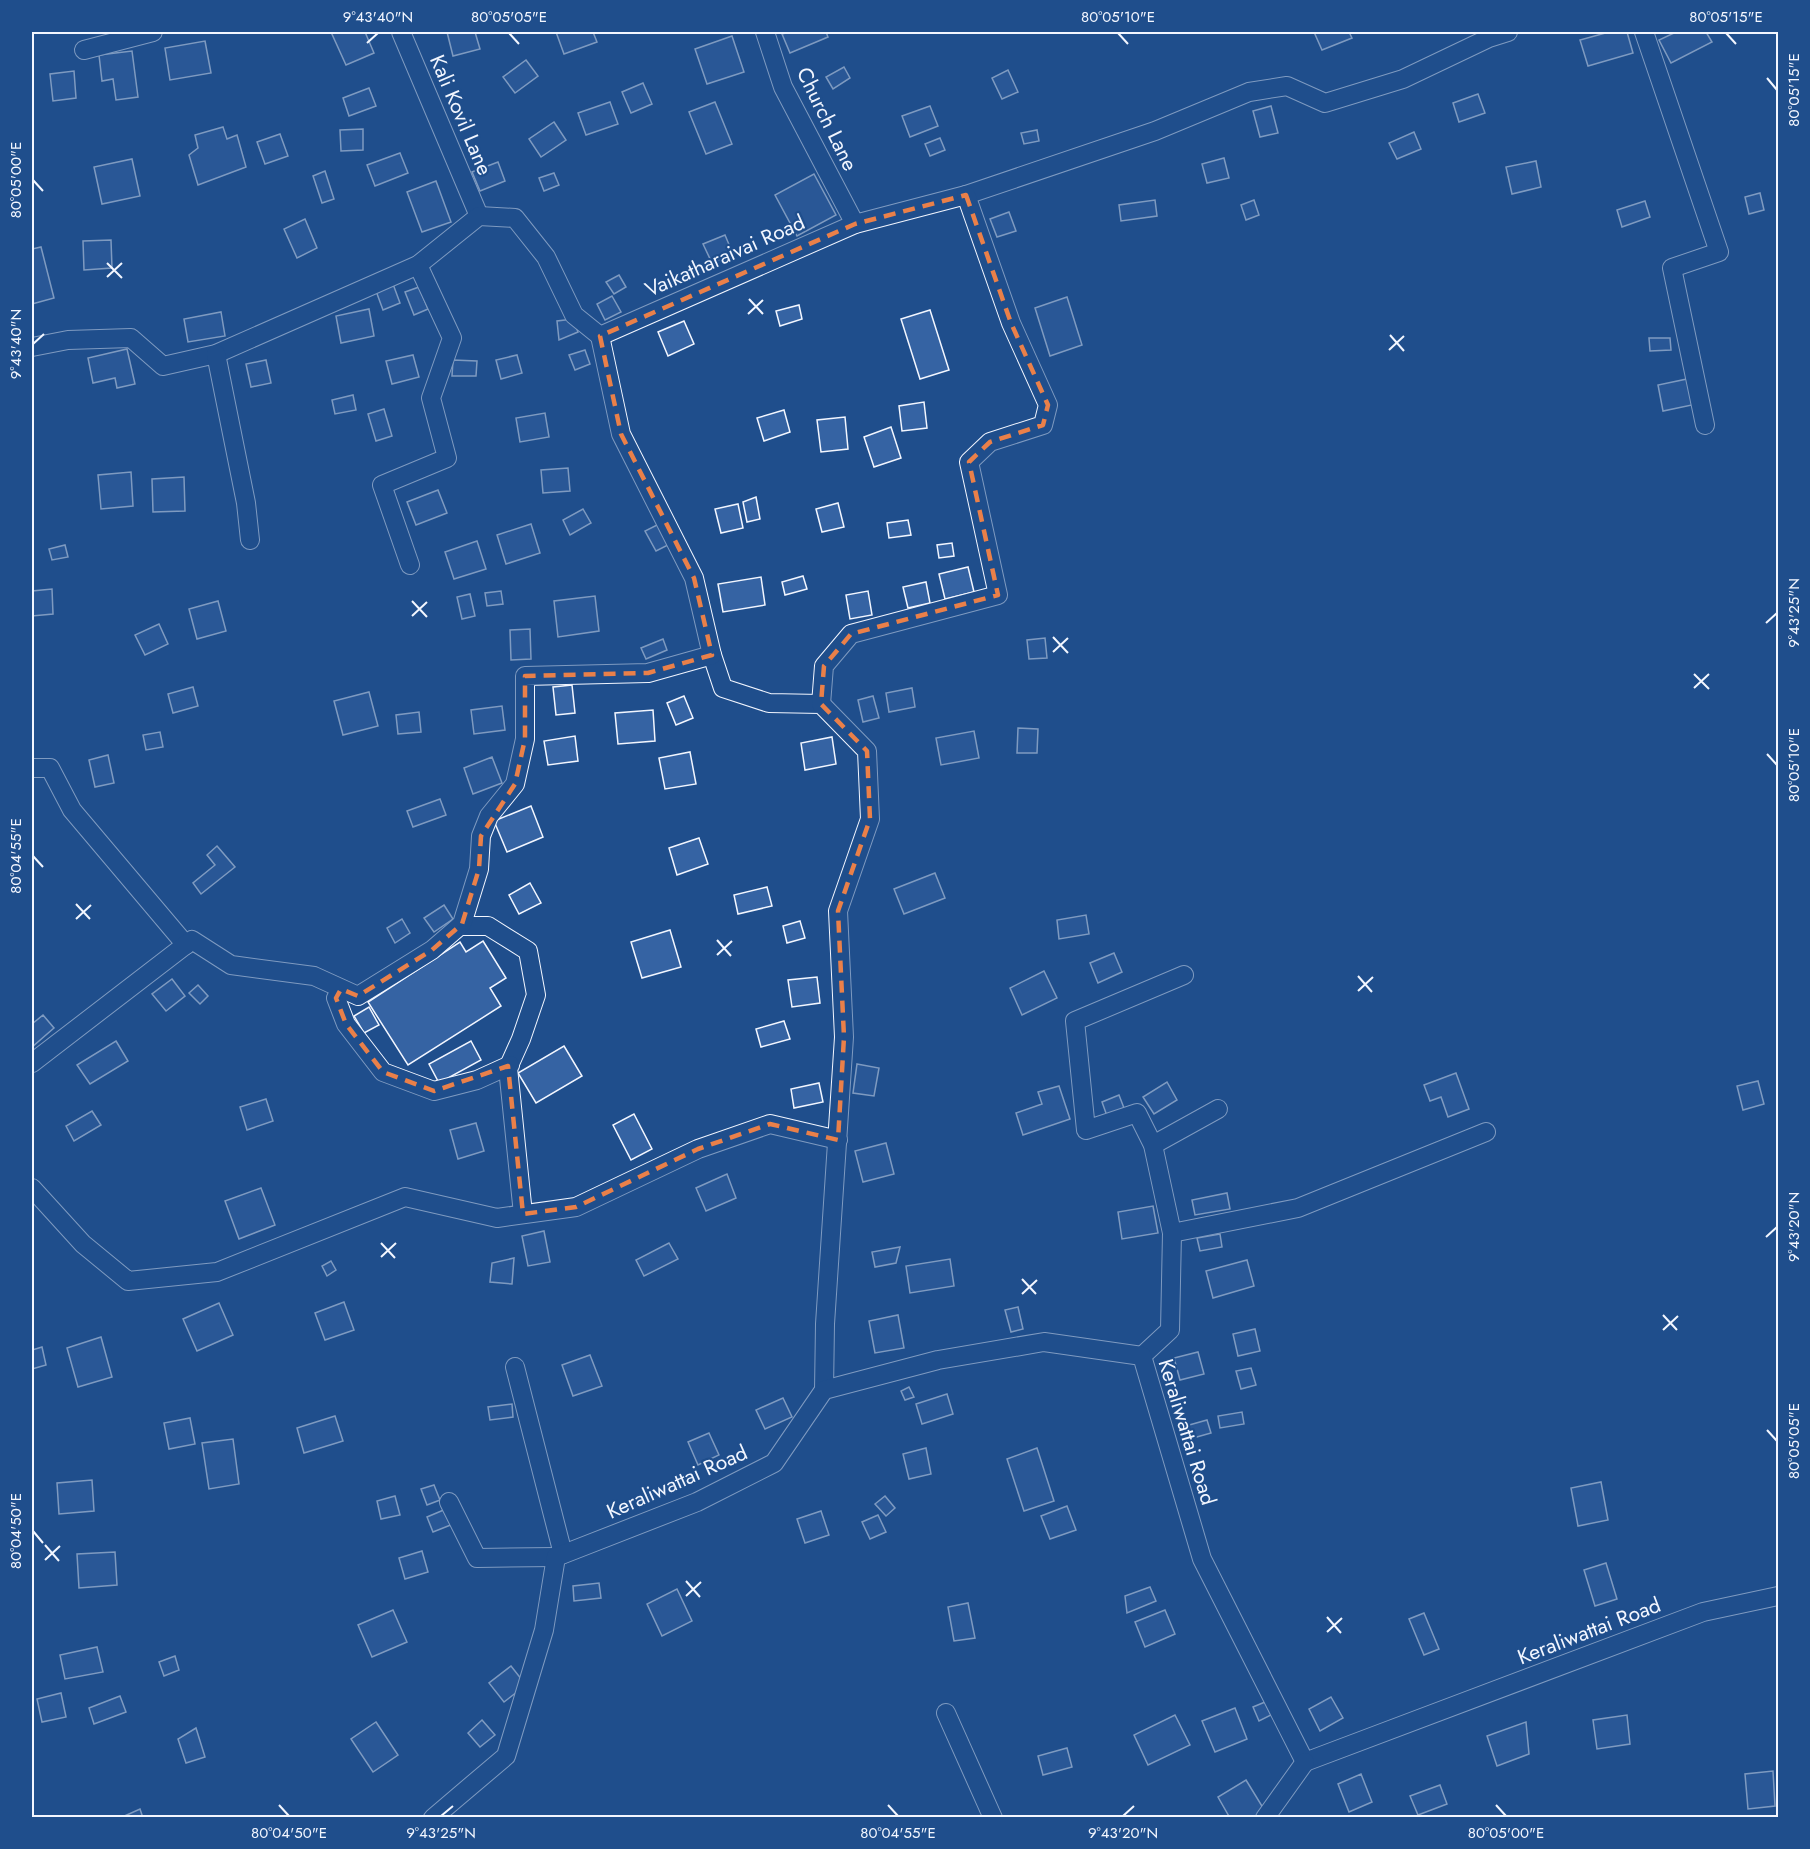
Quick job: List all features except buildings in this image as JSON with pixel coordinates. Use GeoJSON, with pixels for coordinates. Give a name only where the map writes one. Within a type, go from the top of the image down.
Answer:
{"type":"FeatureCollection","features":[{"type":"Feature","properties":{"kind":"street"},"geometry":{"type":"LineString","coordinates":[[84,50],[153,32]]}},
{"type":"Feature","properties":{"kind":"street","name":"Kali Kovil Lane"},"geometry":{"type":"LineString","coordinates":[[401,32],[479,216]]}},
{"type":"Feature","properties":{"kind":"street","name":"Church Lane"},"geometry":{"type":"LineString","coordinates":[[765,32],[783,87],[855,224]]}},
{"type":"Feature","properties":{"kind":"street","name":"Vaikatharaivai Road"},"geometry":{"type":"LineString","coordinates":[[600,336],[855,224],[966,195],[1155,131],[1249,93],[1287,86],[1325,103],[1403,78],[1489,38],[1508,32]]}},
{"type":"Feature","properties":{"kind":"street"},"geometry":{"type":"LineString","coordinates":[[1644,32],[1719,252],[1672,268],[1705,425]]}},
{"type":"Feature","properties":{"kind":"street"},"geometry":{"type":"LineString","coordinates":[[821,704],[824,666],[851,634],[998,595],[969,462],[990,442],[1043,425],[1048,405],[1011,323],[966,195]]}},
{"type":"Feature","properties":{"kind":"street"},"geometry":{"type":"LineString","coordinates":[[32,347],[68,340],[130,339],[162,366],[216,354],[418,265],[479,216],[515,219],[546,258],[574,315],[600,336],[621,434],[694,578],[712,655],[723,688],[769,703],[821,704],[867,751],[870,819],[838,911],[844,1037],[825,1324],[824,1390]]}},
{"type":"Feature","properties":{"kind":"street"},"geometry":{"type":"LineString","coordinates":[[410,565],[382,485],[447,458],[431,398],[452,338],[418,265]]}},
{"type":"Feature","properties":{"kind":"street"},"geometry":{"type":"LineString","coordinates":[[216,354],[246,503],[250,540]]}},
{"type":"Feature","properties":{"kind":"street"},"geometry":{"type":"LineString","coordinates":[[32,1063],[192,940],[231,965],[314,976],[358,996],[432,950],[460,926],[479,869],[481,836],[489,816],[515,784],[525,740],[525,676],[648,672],[712,655]]}},
{"type":"Feature","properties":{"kind":"street"},"geometry":{"type":"LineString","coordinates":[[32,768],[51,768],[72,810],[186,945]]}},
{"type":"Feature","properties":{"kind":"street"},"geometry":{"type":"LineString","coordinates":[[460,926],[488,926],[528,951],[536,995],[508,1068],[523,1214]]}},
{"type":"Feature","properties":{"kind":"street"},"geometry":{"type":"LineString","coordinates":[[1142,1356],[1170,1330],[1172,1233],[1153,1144],[1137,1113],[1086,1130],[1075,1021],[1184,975]]}},
{"type":"Feature","properties":{"kind":"street"},"geometry":{"type":"LineString","coordinates":[[341,989],[336,998],[346,1024],[383,1072],[434,1091],[477,1080],[510,1065]]}},
{"type":"Feature","properties":{"kind":"street"},"geometry":{"type":"LineString","coordinates":[[1153,1144],[1218,1109]]}},
{"type":"Feature","properties":{"kind":"street"},"geometry":{"type":"LineString","coordinates":[[32,1188],[83,1244],[128,1281],[217,1272],[405,1197],[497,1218],[576,1207],[698,1149],[770,1124],[838,1140]]}},
{"type":"Feature","properties":{"kind":"street"},"geometry":{"type":"LineString","coordinates":[[1172,1233],[1298,1208],[1486,1132]]}},
{"type":"Feature","properties":{"kind":"street","name":"Keraliwattai Road"},"geometry":{"type":"LineString","coordinates":[[560,1555],[697,1502],[774,1463],[824,1390],[938,1360],[1044,1342],[1142,1356],[1202,1559],[1305,1762],[1703,1612],[1779,1596]]}},
{"type":"Feature","properties":{"kind":"street"},"geometry":{"type":"LineString","coordinates":[[433,1818],[506,1756],[544,1630],[560,1555],[515,1367]]}},
{"type":"Feature","properties":{"kind":"street"},"geometry":{"type":"LineString","coordinates":[[449,1502],[477,1558],[560,1555]]}},
{"type":"Feature","properties":{"kind":"street"},"geometry":{"type":"LineString","coordinates":[[946,1713],[993,1818]]}},
{"type":"Feature","properties":{"kind":"street"},"geometry":{"type":"LineString","coordinates":[[1265,1818],[1305,1762]]}},
{"type":"Feature","properties":{"kind":"highlighted area"},"geometry":{"type":"Polygon","coordinates":[[[966,195],[1011,323],[1048,405],[1043,425],[990,442],[969,462],[998,595],[851,634],[824,666],[821,704],[867,751],[870,819],[838,911],[844,1037],[838,1140],[770,1124],[698,1149],[576,1207],[523,1214],[508,1066],[434,1091],[383,1072],[346,1024],[336,998],[341,989],[358,996],[432,950],[462,924],[479,869],[481,836],[515,784],[525,739],[525,676],[648,673],[712,655],[694,578],[621,434],[600,336],[855,224],[966,195]]]}}]}
